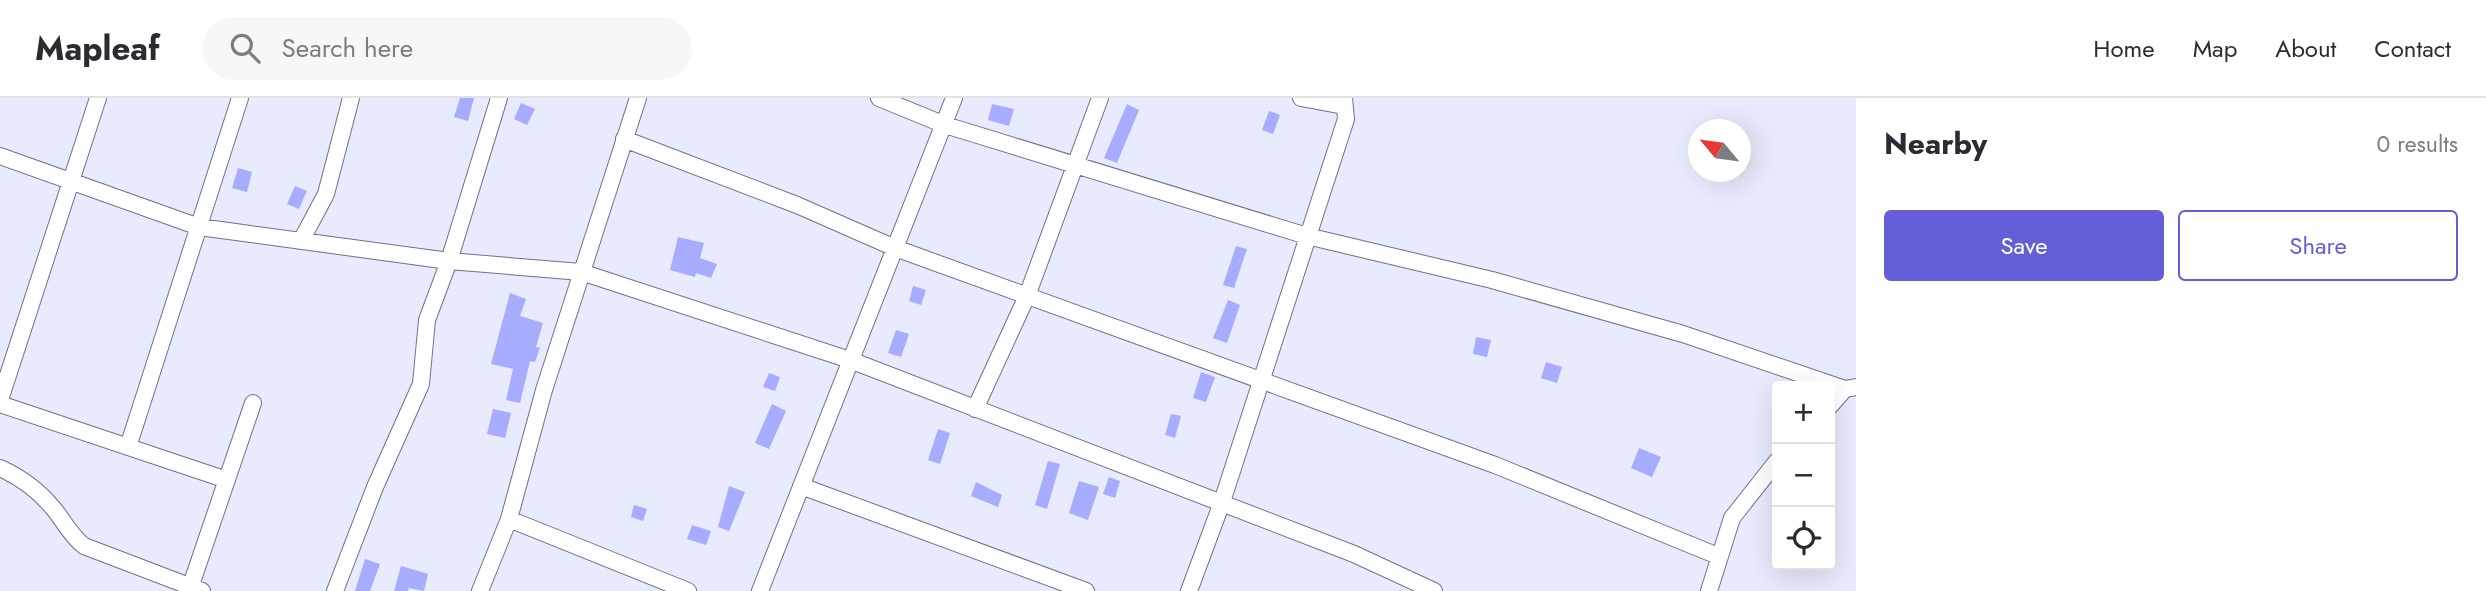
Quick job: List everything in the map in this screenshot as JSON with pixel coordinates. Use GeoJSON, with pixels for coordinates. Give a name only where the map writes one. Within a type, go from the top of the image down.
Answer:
{"type":"FeatureCollection","features":[{"type":"Feature","properties":{"kind":"street"},"geometry":{"type":"LineString","coordinates":[[99,98],[0,402],[227,480]]}},
{"type":"Feature","properties":{"kind":"street"},"geometry":{"type":"LineString","coordinates":[[128,447],[240,98]]}},
{"type":"Feature","properties":{"kind":"street"},"geometry":{"type":"LineString","coordinates":[[301,241],[326,194],[351,98]]}},
{"type":"Feature","properties":{"kind":"street"},"geometry":{"type":"LineString","coordinates":[[334,591],[375,487],[421,384],[427,320],[449,261],[499,98]]}},
{"type":"Feature","properties":{"kind":"street"},"geometry":{"type":"LineString","coordinates":[[480,591],[509,519],[544,390],[638,98]]}},
{"type":"Feature","properties":{"kind":"street"},"geometry":{"type":"LineString","coordinates":[[879,98],[945,125],[1307,236],[1329,238],[1492,280],[1658,327],[1851,388]]}},
{"type":"Feature","properties":{"kind":"street"},"geometry":{"type":"LineString","coordinates":[[760,591],[954,98]]}},
{"type":"Feature","properties":{"kind":"street"},"geometry":{"type":"LineString","coordinates":[[975,409],[1027,296],[1100,98]]}},
{"type":"Feature","properties":{"kind":"street"},"geometry":{"type":"LineString","coordinates":[[1189,591],[1221,505],[1346,119],[1344,102],[1301,98]]}},
{"type":"Feature","properties":{"kind":"street"},"geometry":{"type":"LineString","coordinates":[[624,139],[797,205],[895,248],[1495,465],[1718,556]]}},
{"type":"Feature","properties":{"kind":"street"},"geometry":{"type":"LineString","coordinates":[[0,156],[199,227],[449,261],[582,272],[850,360],[1354,554],[1434,591]]}},
{"type":"Feature","properties":{"kind":"street"},"geometry":{"type":"LineString","coordinates":[[1835,402],[1851,388]]}},
{"type":"Feature","properties":{"kind":"street"},"geometry":{"type":"LineString","coordinates":[[0,468],[34,489],[54,510],[72,537],[84,546],[194,590],[253,403]]}},
{"type":"Feature","properties":{"kind":"street"},"geometry":{"type":"LineString","coordinates":[[1709,591],[1732,518],[1772,467]]}},
{"type":"Feature","properties":{"kind":"street"},"geometry":{"type":"LineString","coordinates":[[801,485],[1087,591]]}},
{"type":"Feature","properties":{"kind":"street"},"geometry":{"type":"LineString","coordinates":[[509,519],[688,591]]}},
{"type":"Feature","properties":{"kind":"building"},"geometry":{"type":"Polygon","coordinates":[[[460,98],[474,98],[468,121],[454,117],[460,98]]]}},
{"type":"Feature","properties":{"kind":"building"},"geometry":{"type":"Polygon","coordinates":[[[521,103],[535,109],[527,125],[514,119],[521,103]]]}},
{"type":"Feature","properties":{"kind":"building"},"geometry":{"type":"Polygon","coordinates":[[[992,104],[1014,109],[1009,126],[988,120],[992,104]]]}},
{"type":"Feature","properties":{"kind":"building"},"geometry":{"type":"Polygon","coordinates":[[[1127,104],[1139,110],[1117,163],[1104,158],[1127,104]]]}},
{"type":"Feature","properties":{"kind":"building"},"geometry":{"type":"Polygon","coordinates":[[[1269,111],[1280,115],[1273,134],[1262,130],[1269,111]]]}},
{"type":"Feature","properties":{"kind":"building"},"geometry":{"type":"Polygon","coordinates":[[[238,168],[252,172],[247,192],[232,188],[238,168]]]}},
{"type":"Feature","properties":{"kind":"building"},"geometry":{"type":"Polygon","coordinates":[[[295,186],[307,191],[299,209],[287,204],[295,186]]]}},
{"type":"Feature","properties":{"kind":"building"},"geometry":{"type":"Polygon","coordinates":[[[678,237],[704,243],[700,258],[717,264],[711,278],[670,270],[678,237]]]}},
{"type":"Feature","properties":{"kind":"building"},"geometry":{"type":"Polygon","coordinates":[[[1236,246],[1247,249],[1234,288],[1223,285],[1236,246]]]}},
{"type":"Feature","properties":{"kind":"building"},"geometry":{"type":"Polygon","coordinates":[[[913,286],[926,290],[921,305],[909,301],[913,286]]]}},
{"type":"Feature","properties":{"kind":"building"},"geometry":{"type":"Polygon","coordinates":[[[510,293],[526,299],[520,316],[543,323],[536,347],[540,348],[535,362],[530,361],[520,403],[506,400],[513,369],[491,364],[510,293]]]}},
{"type":"Feature","properties":{"kind":"building"},"geometry":{"type":"Polygon","coordinates":[[[1228,300],[1240,305],[1227,343],[1213,338],[1228,300]]]}},
{"type":"Feature","properties":{"kind":"building"},"geometry":{"type":"Polygon","coordinates":[[[896,330],[909,334],[901,357],[888,353],[896,330]]]}},
{"type":"Feature","properties":{"kind":"building"},"geometry":{"type":"Polygon","coordinates":[[[1476,337],[1491,340],[1487,357],[1473,354],[1476,337]]]}},
{"type":"Feature","properties":{"kind":"building"},"geometry":{"type":"Polygon","coordinates":[[[1546,362],[1562,367],[1557,383],[1541,378],[1546,362]]]}},
{"type":"Feature","properties":{"kind":"building"},"geometry":{"type":"Polygon","coordinates":[[[1201,372],[1215,377],[1206,402],[1193,398],[1201,372]]]}},
{"type":"Feature","properties":{"kind":"building"},"geometry":{"type":"Polygon","coordinates":[[[769,373],[780,377],[775,391],[763,387],[769,373]]]}},
{"type":"Feature","properties":{"kind":"building"},"geometry":{"type":"Polygon","coordinates":[[[772,404],[786,411],[769,449],[755,443],[772,404]]]}},
{"type":"Feature","properties":{"kind":"building"},"geometry":{"type":"Polygon","coordinates":[[[493,409],[511,413],[505,438],[487,434],[493,409]]]}},
{"type":"Feature","properties":{"kind":"building"},"geometry":{"type":"Polygon","coordinates":[[[1171,414],[1181,416],[1175,438],[1165,435],[1171,414]]]}},
{"type":"Feature","properties":{"kind":"building"},"geometry":{"type":"Polygon","coordinates":[[[938,429],[950,433],[940,464],[928,460],[938,429]]]}},
{"type":"Feature","properties":{"kind":"building"},"geometry":{"type":"Polygon","coordinates":[[[1639,448],[1661,457],[1652,477],[1631,468],[1639,448]]]}},
{"type":"Feature","properties":{"kind":"building"},"geometry":{"type":"Polygon","coordinates":[[[1048,461],[1060,464],[1047,509],[1035,505],[1048,461]]]}},
{"type":"Feature","properties":{"kind":"building"},"geometry":{"type":"Polygon","coordinates":[[[1109,477],[1120,481],[1115,498],[1103,494],[1109,477]]]}},
{"type":"Feature","properties":{"kind":"building"},"geometry":{"type":"Polygon","coordinates":[[[1079,481],[1099,487],[1088,520],[1069,513],[1079,481]]]}},
{"type":"Feature","properties":{"kind":"building"},"geometry":{"type":"Polygon","coordinates":[[[976,482],[1002,495],[998,507],[971,496],[976,482]]]}},
{"type":"Feature","properties":{"kind":"building"},"geometry":{"type":"Polygon","coordinates":[[[729,486],[745,492],[729,531],[718,527],[729,486]]]}},
{"type":"Feature","properties":{"kind":"building"},"geometry":{"type":"Polygon","coordinates":[[[634,505],[647,509],[643,521],[631,517],[634,505]]]}},
{"type":"Feature","properties":{"kind":"building"},"geometry":{"type":"Polygon","coordinates":[[[692,525],[711,531],[706,545],[687,539],[692,525]]]}},
{"type":"Feature","properties":{"kind":"building"},"geometry":{"type":"Polygon","coordinates":[[[365,559],[380,564],[370,591],[355,591],[365,559]]]}},
{"type":"Feature","properties":{"kind":"building"},"geometry":{"type":"Polygon","coordinates":[[[401,566],[428,574],[424,591],[409,588],[408,591],[394,591],[401,566]]]}}]}
